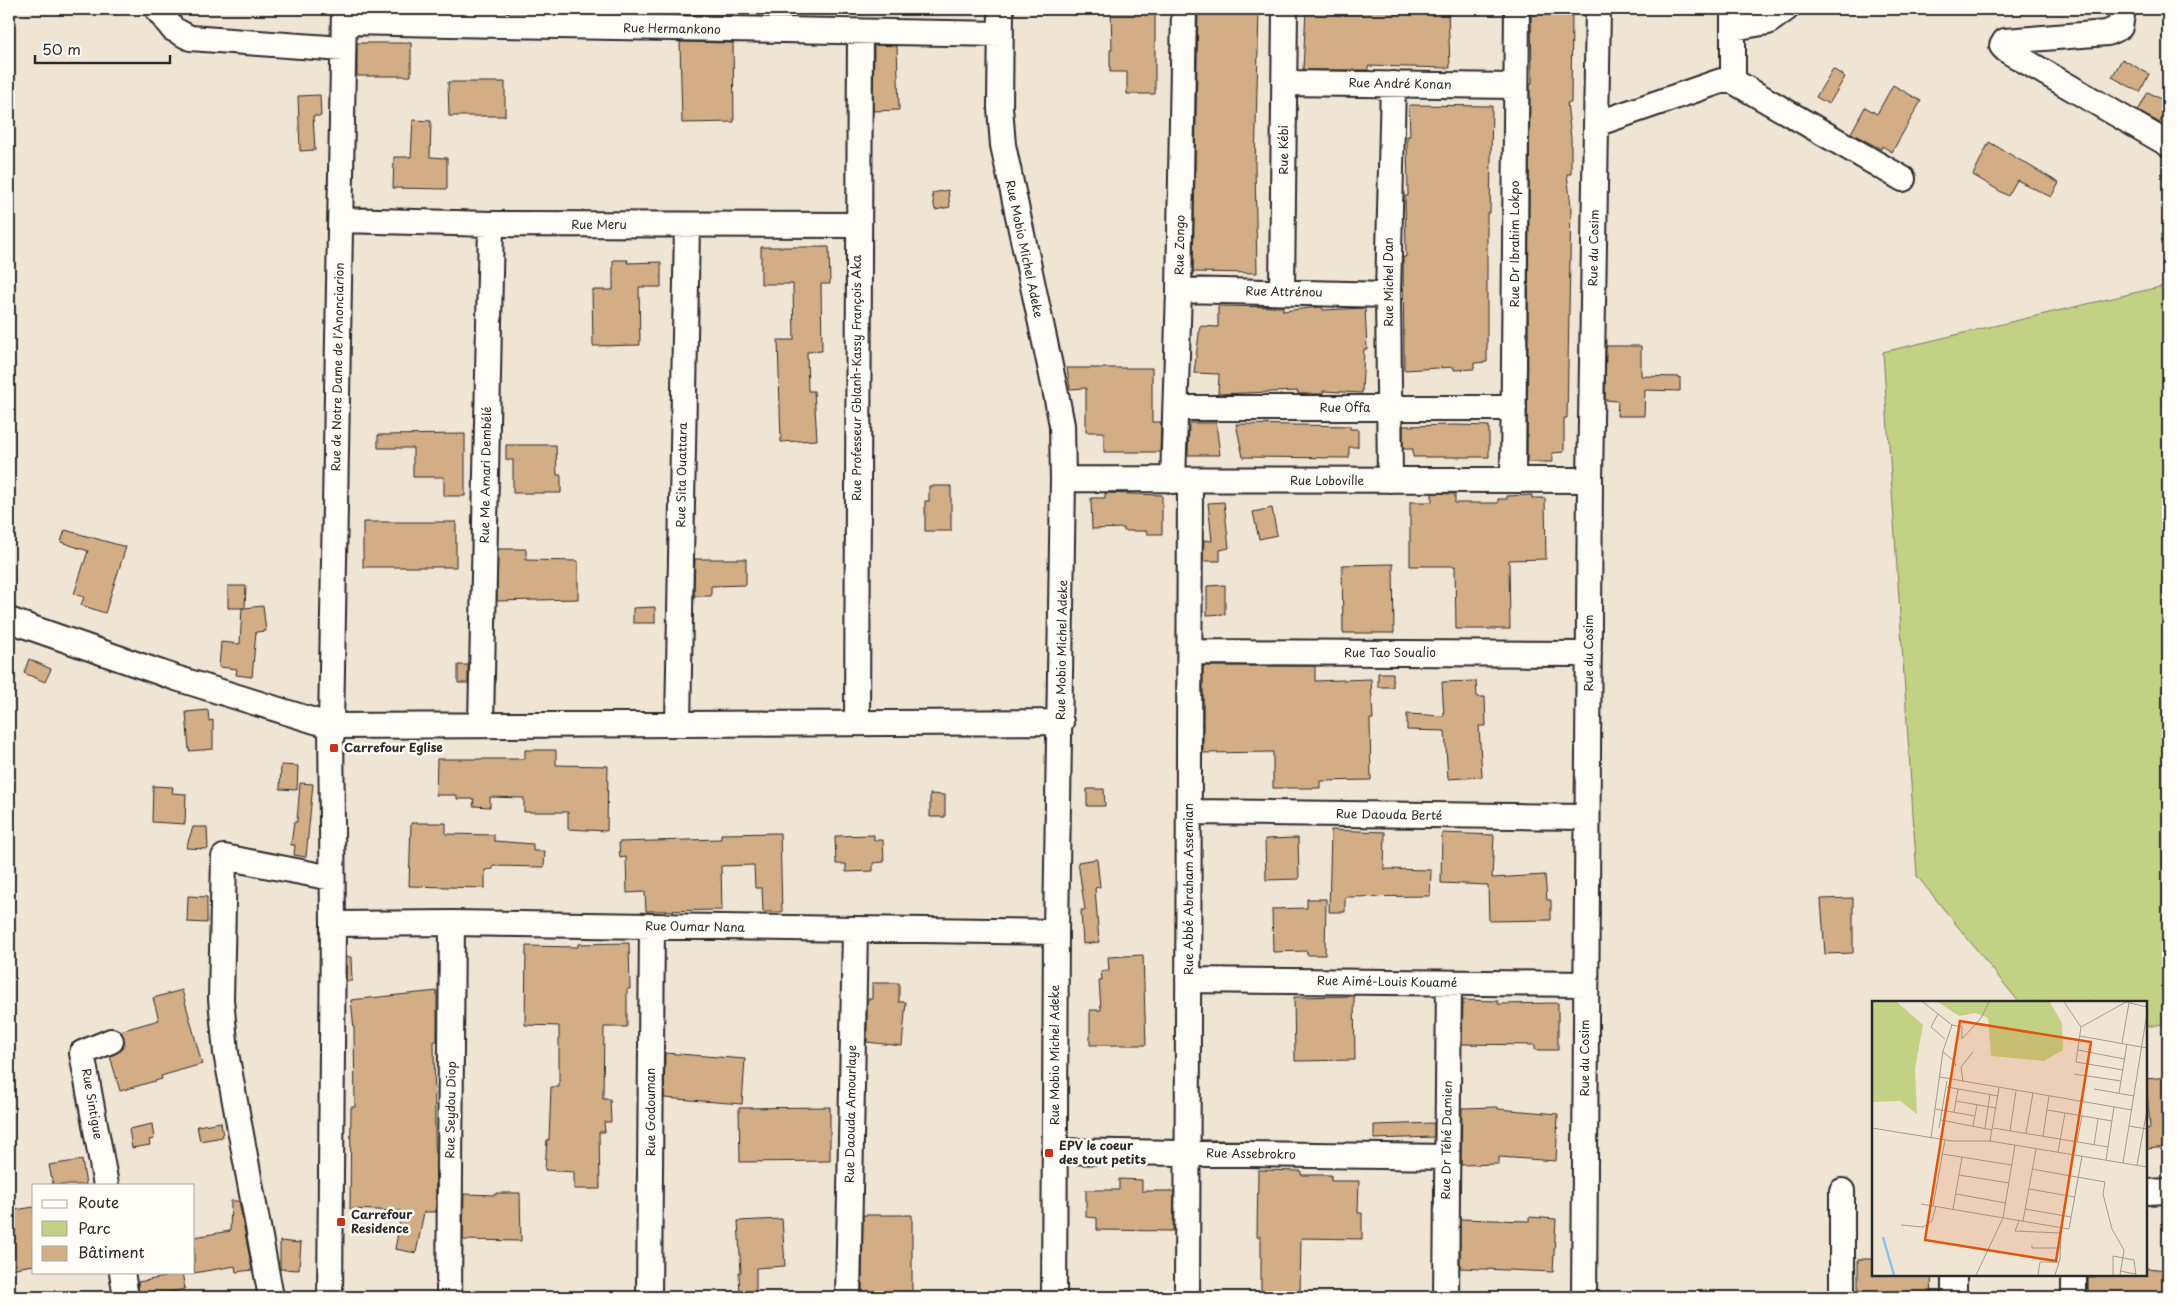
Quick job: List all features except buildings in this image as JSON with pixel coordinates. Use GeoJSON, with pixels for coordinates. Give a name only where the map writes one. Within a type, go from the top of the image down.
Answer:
{"type":"FeatureCollection","features":[{"type":"Feature","properties":{"kind":"street"},"geometry":{"type":"LineString","coordinates":[[157,9],[173,29],[190,38],[343,49]]}},
{"type":"Feature","properties":{"kind":"street","name":"Rue Mobio Michel Adeke"},"geometry":{"type":"LineString","coordinates":[[1001,9],[1000,108],[1003,145],[1062,425],[1061,722],[1056,932],[1054,1297]]}},
{"type":"Feature","properties":{"kind":"street","name":"Rue Zongo"},"geometry":{"type":"LineString","coordinates":[[1182,481],[1176,408],[1184,9]]}},
{"type":"Feature","properties":{"kind":"street","name":"Rue Kébi"},"geometry":{"type":"LineString","coordinates":[[1282,291],[1285,9]]}},
{"type":"Feature","properties":{"kind":"street","name":"Rue Dr Ibrahim Lokpo"},"geometry":{"type":"LineString","coordinates":[[1514,480],[1516,9]]}},
{"type":"Feature","properties":{"kind":"street","name":"Rue du Cosim"},"geometry":{"type":"LineString","coordinates":[[1584,1297],[1590,480],[1598,9]]}},
{"type":"Feature","properties":{"kind":"street"},"geometry":{"type":"LineString","coordinates":[[1733,81],[1733,18],[1768,22],[1786,9]]}},
{"type":"Feature","properties":{"kind":"street"},"geometry":{"type":"LineString","coordinates":[[2123,9],[2120,27],[2107,33],[2005,41],[2002,46],[2072,90],[2168,144]]}},
{"type":"Feature","properties":{"kind":"street","name":"Rue de Notre Dame de l'Anonciarion"},"geometry":{"type":"LineString","coordinates":[[330,1297],[333,924],[331,726],[344,16]]}},
{"type":"Feature","properties":{"kind":"street","name":"Rue Hermankono"},"geometry":{"type":"LineString","coordinates":[[344,16],[860,33],[1001,34]]}},
{"type":"Feature","properties":{"kind":"street","name":"Rue Professeur Gblanh-Kassy François Aka"},"geometry":{"type":"LineString","coordinates":[[857,724],[860,33]]}},
{"type":"Feature","properties":{"kind":"street"},"geometry":{"type":"LineString","coordinates":[[1596,124],[1720,81],[1733,81],[1902,179]]}},
{"type":"Feature","properties":{"kind":"street","name":"Rue André Konan"},"geometry":{"type":"LineString","coordinates":[[1284,83],[1516,86]]}},
{"type":"Feature","properties":{"kind":"street","name":"Rue Michel Dan"},"geometry":{"type":"LineString","coordinates":[[1390,480],[1388,294],[1393,84]]}},
{"type":"Feature","properties":{"kind":"street","name":"Rue Meru"},"geometry":{"type":"LineString","coordinates":[[341,220],[687,226],[858,225]]}},
{"type":"Feature","properties":{"kind":"street","name":"Rue Me Amari Dembélé"},"geometry":{"type":"LineString","coordinates":[[481,725],[491,224]]}},
{"type":"Feature","properties":{"kind":"street","name":"Rue Sita Ouattara"},"geometry":{"type":"LineString","coordinates":[[678,724],[687,226]]}},
{"type":"Feature","properties":{"kind":"street","name":"Rue Attrénou"},"geometry":{"type":"LineString","coordinates":[[1179,290],[1388,294]]}},
{"type":"Feature","properties":{"kind":"street","name":"Rue Offa"},"geometry":{"type":"LineString","coordinates":[[1176,408],[1514,408]]}},
{"type":"Feature","properties":{"kind":"street","name":"Rue Loboville"},"geometry":{"type":"LineString","coordinates":[[1063,479],[1182,481],[1590,480]]}},
{"type":"Feature","properties":{"kind":"street","name":"Rue Abbé Abraham Assemian"},"geometry":{"type":"LineString","coordinates":[[1182,481],[1191,652],[1187,1297]]}},
{"type":"Feature","properties":{"kind":"street"},"geometry":{"type":"LineString","coordinates":[[9,620],[176,678],[331,726],[1061,722]]}},
{"type":"Feature","properties":{"kind":"street","name":"Rue Tao Soualio"},"geometry":{"type":"LineString","coordinates":[[1191,652],[1589,654]]}},
{"type":"Feature","properties":{"kind":"street","name":"Rue Daouda Berté"},"geometry":{"type":"LineString","coordinates":[[1190,812],[1587,817]]}},
{"type":"Feature","properties":{"kind":"street"},"geometry":{"type":"LineString","coordinates":[[271,1297],[226,1053],[221,999],[224,857],[332,878]]}},
{"type":"Feature","properties":{"kind":"street","name":"Rue Oumar Nana"},"geometry":{"type":"LineString","coordinates":[[333,924],[652,926],[1056,932]]}},
{"type":"Feature","properties":{"kind":"street","name":"Rue Seydou Diop"},"geometry":{"type":"LineString","coordinates":[[449,1297],[452,924]]}},
{"type":"Feature","properties":{"kind":"street","name":"Rue Godouman"},"geometry":{"type":"LineString","coordinates":[[649,1297],[652,926]]}},
{"type":"Feature","properties":{"kind":"street","name":"Rue Daouda Amourlaye"},"geometry":{"type":"LineString","coordinates":[[848,1297],[855,930]]}},
{"type":"Feature","properties":{"kind":"street","name":"Rue Aimé-Louis Kouamé"},"geometry":{"type":"LineString","coordinates":[[1188,980],[1586,984]]}},
{"type":"Feature","properties":{"kind":"street","name":"Rue Dr Téhé Damien"},"geometry":{"type":"LineString","coordinates":[[1446,1297],[1449,983]]}},
{"type":"Feature","properties":{"kind":"street","name":"Rue Sintigue"},"geometry":{"type":"LineString","coordinates":[[106,1184],[82,1053],[111,1041]]}},
{"type":"Feature","properties":{"kind":"street","name":"Rue Assebrokro"},"geometry":{"type":"LineString","coordinates":[[1054,1151],[1447,1157]]}},
{"type":"Feature","properties":{"kind":"street"},"geometry":{"type":"LineString","coordinates":[[2147,1192],[2168,1190]]}},
{"type":"Feature","properties":{"kind":"street"},"geometry":{"type":"LineString","coordinates":[[1842,1191],[1842,1297]]}},
{"type":"Feature","properties":{"kind":"street"},"geometry":{"type":"LineString","coordinates":[[122,1274],[126,1297]]}},
{"type":"Feature","properties":{"kind":"street"},"geometry":{"type":"LineString","coordinates":[[1954,1276],[1954,1297]]}},
{"type":"Feature","properties":{"kind":"street"},"geometry":{"type":"LineString","coordinates":[[2074,1276],[2074,1297]]}},
{"type":"Feature","properties":{"kind":"green space"},"geometry":{"type":"Polygon","coordinates":[[[2168,285],[2168,1023],[2147,1027],[2147,1001],[2018,1001],[1917,876],[1883,352],[2168,285]]]}},
{"type":"Feature","properties":{"kind":"place","name":"Carrefour Eglise"},"geometry":{"type":"Point","coordinates":[334,748]}},
{"type":"Feature","properties":{"kind":"place","name":"EPV le coeur des tout petits"},"geometry":{"type":"Point","coordinates":[1049,1153]}},
{"type":"Feature","properties":{"kind":"place","name":"Carrefour Residence"},"geometry":{"type":"Point","coordinates":[341,1222]}}]}
